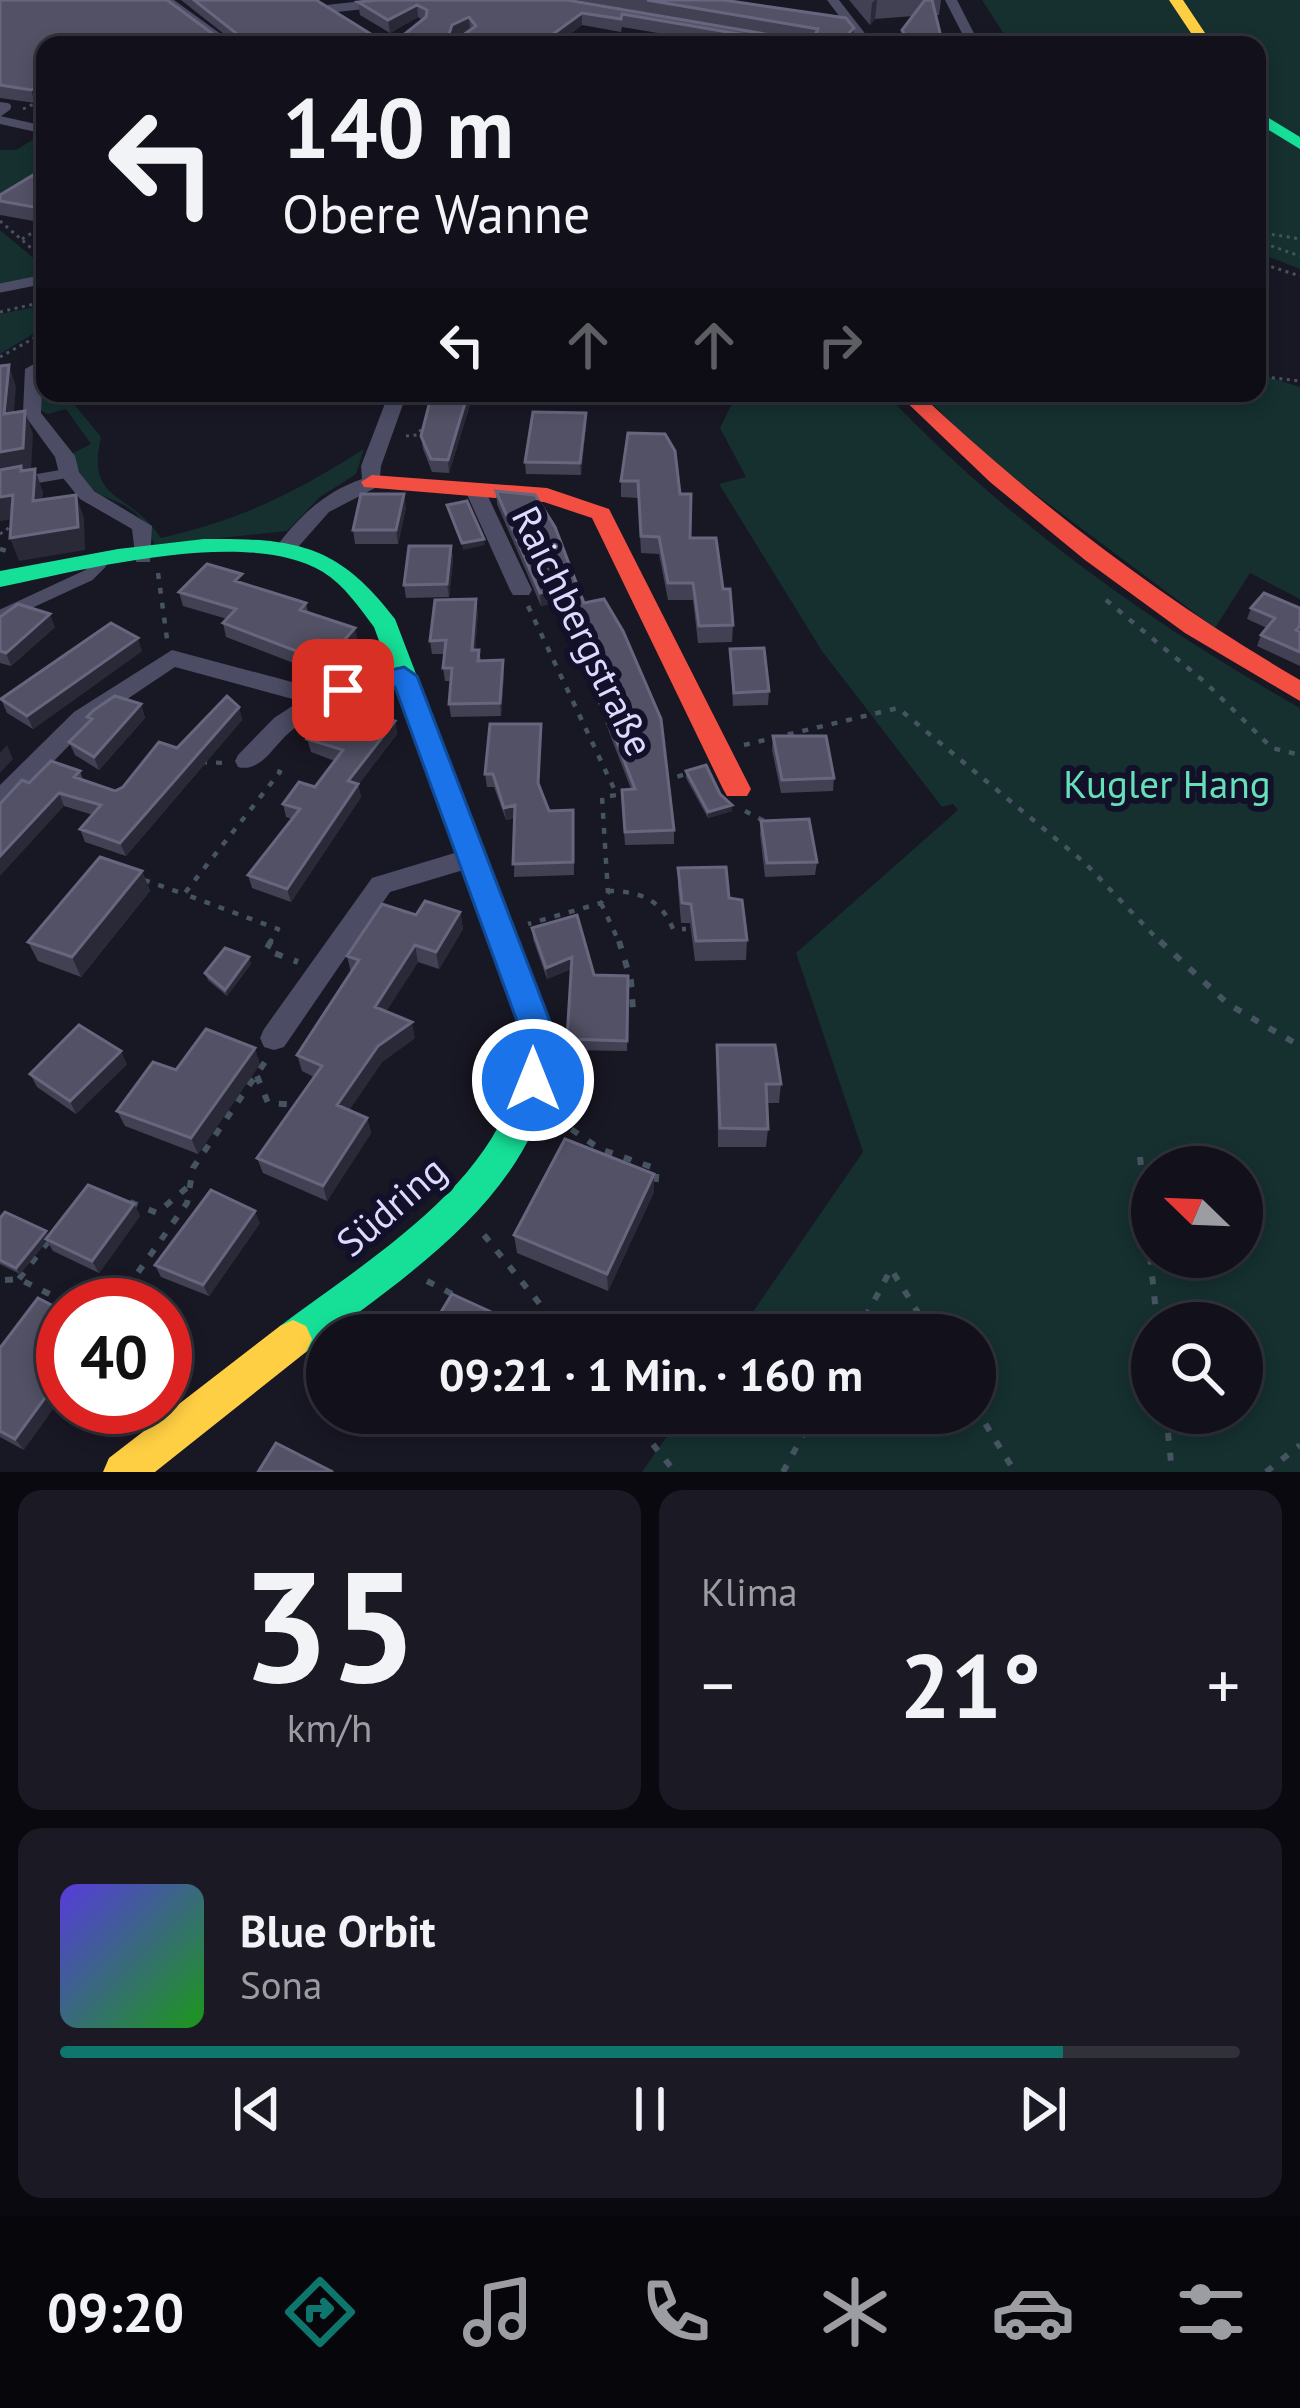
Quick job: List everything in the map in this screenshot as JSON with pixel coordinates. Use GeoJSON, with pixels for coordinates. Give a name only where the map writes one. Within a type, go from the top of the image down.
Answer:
{"type":"FeatureCollection","features":[{"type":"Feature","properties":{"kind":"street"},"geometry":{"type":"LineString","coordinates":[[166,0],[217,36]]}},
{"type":"Feature","properties":{"kind":"street"},"geometry":{"type":"LineString","coordinates":[[833,0],[861,36]]}},
{"type":"Feature","properties":{"kind":"street"},"geometry":{"type":"LineString","coordinates":[[951,0],[969,36]]}},
{"type":"Feature","properties":{"kind":"street"},"geometry":{"type":"LineString","coordinates":[[1176,0],[1200,36]]}},
{"type":"Feature","properties":{"kind":"street"},"geometry":{"type":"LineString","coordinates":[[320,4],[364,32]]}},
{"type":"Feature","properties":{"kind":"street"},"geometry":{"type":"LineString","coordinates":[[0,113],[36,127]]}},
{"type":"Feature","properties":{"kind":"street"},"geometry":{"type":"LineString","coordinates":[[1266,122],[1300,144]]}},
{"type":"Feature","properties":{"kind":"street"},"geometry":{"type":"LineString","coordinates":[[34,369],[32,413],[87,495],[142,526],[149,556]]}},
{"type":"Feature","properties":{"kind":"street"},"geometry":{"type":"LineString","coordinates":[[284,550],[314,514],[343,490],[372,482],[371,466],[395,402]]}},
{"type":"Feature","properties":{"kind":"street"},"geometry":{"type":"LineString","coordinates":[[917,402],[1070,541],[1186,627],[1300,692]]}},
{"type":"Feature","properties":{"kind":"street","name":"Raichbergstraße"},"geometry":{"type":"LineString","coordinates":[[372,482],[548,495],[601,514],[736,789]]}},
{"type":"Feature","properties":{"kind":"street","name":"Raichbergstraße"},"geometry":{"type":"LineString","coordinates":[[475,490],[520,590]]}},
{"type":"Feature","properties":{"kind":"street","name":"Südring"},"geometry":{"type":"LineString","coordinates":[[0,579],[227,548],[284,550],[321,562],[356,585],[386,625],[534,1024],[533,1080],[513,1131],[462,1207],[124,1472]]}},
{"type":"Feature","properties":{"kind":"street"},"geometry":{"type":"LineString","coordinates":[[0,800],[82,718],[172,658],[320,698]]}},
{"type":"Feature","properties":{"kind":"street"},"geometry":{"type":"LineString","coordinates":[[247,761],[279,724],[320,698],[404,676]]}},
{"type":"Feature","properties":{"kind":"street"},"geometry":{"type":"LineString","coordinates":[[274,1038],[381,885],[471,858]]}},
{"type":"Feature","properties":{"kind":"lane"},"geometry":{"type":"LineString","coordinates":[[320,4],[388,4]]}},
{"type":"Feature","properties":{"kind":"lane"},"geometry":{"type":"LineString","coordinates":[[0,288],[36,281]]}},
{"type":"Feature","properties":{"kind":"lane"},"geometry":{"type":"LineString","coordinates":[[0,485],[69,473]]}},
{"type":"Feature","properties":{"kind":"lane"},"geometry":{"type":"LineString","coordinates":[[0,616],[88,575],[101,563]]}},
{"type":"Feature","properties":{"kind":"path"},"geometry":{"type":"LineString","coordinates":[[0,220],[36,252]]}},
{"type":"Feature","properties":{"kind":"path"},"geometry":{"type":"LineString","coordinates":[[22,239],[36,230]]}},
{"type":"Feature","properties":{"kind":"path"},"geometry":{"type":"LineString","coordinates":[[1266,233],[1300,239]]}},
{"type":"Feature","properties":{"kind":"path"},"geometry":{"type":"LineString","coordinates":[[1266,244],[1300,256]]}},
{"type":"Feature","properties":{"kind":"path"},"geometry":{"type":"LineString","coordinates":[[1266,265],[1300,276]]}},
{"type":"Feature","properties":{"kind":"path"},"geometry":{"type":"LineString","coordinates":[[0,312],[34,304]]}},
{"type":"Feature","properties":{"kind":"path"},"geometry":{"type":"LineString","coordinates":[[0,357],[36,337]]}},
{"type":"Feature","properties":{"kind":"path"},"geometry":{"type":"LineString","coordinates":[[1266,377],[1300,381]]}},
{"type":"Feature","properties":{"kind":"path"},"geometry":{"type":"LineString","coordinates":[[0,534],[32,521]]}},
{"type":"Feature","properties":{"kind":"path"},"geometry":{"type":"LineString","coordinates":[[149,556],[167,640]]}},
{"type":"Feature","properties":{"kind":"path","name":"Raichbergstraße"},"geometry":{"type":"LineString","coordinates":[[520,590],[617,795],[602,797],[608,891]]}},
{"type":"Feature","properties":{"kind":"path"},"geometry":{"type":"LineString","coordinates":[[1097,590],[1122,617],[1206,683],[1272,748],[1300,755]]}},
{"type":"Feature","properties":{"kind":"path"},"geometry":{"type":"LineString","coordinates":[[660,782],[723,763],[743,745],[898,708],[1084,863],[1186,970],[1228,1004],[1300,1046]]}},
{"type":"Feature","properties":{"kind":"path"},"geometry":{"type":"LineString","coordinates":[[184,894],[280,772],[247,761],[193,760]]}},
{"type":"Feature","properties":{"kind":"path"},"geometry":{"type":"LineString","coordinates":[[736,789],[746,814],[783,828]]}},
{"type":"Feature","properties":{"kind":"path"},"geometry":{"type":"LineString","coordinates":[[129,875],[278,929],[266,950],[320,970]]}},
{"type":"Feature","properties":{"kind":"path"},"geometry":{"type":"LineString","coordinates":[[501,932],[601,903],[608,891],[642,895],[663,909],[673,929],[686,929]]}},
{"type":"Feature","properties":{"kind":"path"},"geometry":{"type":"LineString","coordinates":[[601,903],[625,951],[634,986],[633,1011]]}},
{"type":"Feature","properties":{"kind":"path"},"geometry":{"type":"LineString","coordinates":[[134,1278],[187,1203],[193,1168],[257,1076],[274,1038]]}},
{"type":"Feature","properties":{"kind":"path"},"geometry":{"type":"LineString","coordinates":[[257,1076],[273,1106],[306,1103]]}},
{"type":"Feature","properties":{"kind":"path"},"geometry":{"type":"LineString","coordinates":[[525,1099],[600,1149],[656,1169],[655,1187]]}},
{"type":"Feature","properties":{"kind":"path"},"geometry":{"type":"LineString","coordinates":[[124,1200],[158,1213],[190,1185]]}},
{"type":"Feature","properties":{"kind":"path"},"geometry":{"type":"LineString","coordinates":[[462,1207],[548,1314]]}},
{"type":"Feature","properties":{"kind":"path"},"geometry":{"type":"LineString","coordinates":[[19,1279],[62,1224]]}},
{"type":"Feature","properties":{"kind":"path"},"geometry":{"type":"LineString","coordinates":[[389,1263],[469,1302]]}},
{"type":"Feature","properties":{"kind":"path"},"geometry":{"type":"LineString","coordinates":[[867,1314],[892,1269],[919,1314]]}},
{"type":"Feature","properties":{"kind":"path"},"geometry":{"type":"LineString","coordinates":[[5,1280],[19,1279],[36,1287]]}},
{"type":"Feature","properties":{"kind":"path"},"geometry":{"type":"LineString","coordinates":[[645,1434],[675,1472]]}},
{"type":"Feature","properties":{"kind":"path"},"geometry":{"type":"LineString","coordinates":[[783,1472],[803,1434]]}},
{"type":"Feature","properties":{"kind":"path"},"geometry":{"type":"LineString","coordinates":[[992,1434],[1015,1472]]}},
{"type":"Feature","properties":{"kind":"path"},"geometry":{"type":"LineString","coordinates":[[1168,1434],[1172,1472]]}},
{"type":"Feature","properties":{"kind":"path"},"geometry":{"type":"LineString","coordinates":[[1266,1472],[1300,1444]]}},
{"type":"Feature","properties":{"kind":"green space"},"geometry":{"type":"Polygon","coordinates":[[[982,0],[1300,0],[1300,269],[1266,256],[1266,36],[1005,36],[982,0]]]}},
{"type":"Feature","properties":{"kind":"green space"},"geometry":{"type":"Polygon","coordinates":[[[36,139],[36,181],[0,203],[0,150],[16,150],[36,139]]]}},
{"type":"Feature","properties":{"kind":"green space"},"geometry":{"type":"Polygon","coordinates":[[[0,230],[36,260],[36,277],[0,284],[0,230]]]}},
{"type":"Feature","properties":{"kind":"green space"},"geometry":{"type":"Polygon","coordinates":[[[36,307],[36,332],[0,354],[0,314],[36,307]]]}},
{"type":"Feature","properties":{"kind":"green space"},"geometry":{"type":"Polygon","coordinates":[[[1266,376],[1300,387],[1300,599],[1250,573],[1215,628],[987,458],[931,402],[1266,402],[1266,376]]]}},
{"type":"Feature","properties":{"kind":"green space"},"geometry":{"type":"Polygon","coordinates":[[[38,402],[72,402],[101,437],[99,474],[105,485],[161,538],[267,503],[364,449],[356,474],[320,497],[287,531],[155,545],[131,510],[86,482],[73,453],[91,444],[66,409],[48,414],[38,409],[38,402]]]}},
{"type":"Feature","properties":{"kind":"green space","name":"Kugler Hang"},"geometry":{"type":"Polygon","coordinates":[[[733,402],[894,402],[980,484],[1081,566],[1188,640],[1300,708],[1300,1472],[642,1472],[668,1434],[996,1434],[996,1314],[751,1314],[863,1152],[796,953],[958,810],[953,804],[942,807],[822,651],[719,484],[746,477],[720,428],[733,402]]]}},
{"type":"Feature","properties":{"kind":"building"},"geometry":{"type":"Polygon","coordinates":[[[0,0],[167,0],[216,36],[36,36],[36,87],[0,85],[0,0]]]}},
{"type":"Feature","properties":{"kind":"building"},"geometry":{"type":"Polygon","coordinates":[[[194,0],[316,0],[374,36],[243,36],[194,0]]]}},
{"type":"Feature","properties":{"kind":"building"},"geometry":{"type":"Polygon","coordinates":[[[567,0],[777,36],[750,36],[622,14],[621,19],[582,13],[550,36],[462,36],[476,26],[469,17],[452,25],[451,36],[402,36],[426,17],[427,10],[417,5],[388,20],[358,2],[567,0]]]}},
{"type":"Feature","properties":{"kind":"building"},"geometry":{"type":"Polygon","coordinates":[[[647,0],[723,0],[846,18],[854,28],[846,36],[814,36],[818,29],[647,0]]]}},
{"type":"Feature","properties":{"kind":"building"},"geometry":{"type":"Polygon","coordinates":[[[925,0],[932,0],[941,36],[906,36],[902,30],[925,0]]]}},
{"type":"Feature","properties":{"kind":"building"},"geometry":{"type":"Polygon","coordinates":[[[36,173],[36,207],[0,201],[0,195],[36,173]]]}},
{"type":"Feature","properties":{"kind":"building"},"geometry":{"type":"Polygon","coordinates":[[[9,365],[4,414],[25,411],[23,448],[0,452],[0,366],[9,365]]]}},
{"type":"Feature","properties":{"kind":"building"},"geometry":{"type":"Polygon","coordinates":[[[430,402],[465,402],[448,460],[431,459],[421,436],[430,402]]]}},
{"type":"Feature","properties":{"kind":"building"},"geometry":{"type":"Polygon","coordinates":[[[533,412],[586,413],[580,463],[525,462],[533,412]]]}},
{"type":"Feature","properties":{"kind":"building"},"geometry":{"type":"Polygon","coordinates":[[[628,433],[665,434],[675,451],[680,494],[691,494],[690,538],[716,538],[723,589],[730,589],[733,625],[699,626],[693,583],[668,583],[659,537],[641,536],[638,481],[621,481],[628,433]]]}},
{"type":"Feature","properties":{"kind":"building"},"geometry":{"type":"Polygon","coordinates":[[[21,466],[21,471],[35,469],[33,501],[76,495],[78,527],[10,538],[13,495],[0,497],[0,470],[21,466]]]}},
{"type":"Feature","properties":{"kind":"building"},"geometry":{"type":"Polygon","coordinates":[[[496,491],[535,495],[555,527],[584,603],[604,599],[623,631],[661,719],[674,830],[625,832],[622,790],[635,789],[558,589],[540,593],[496,491]]]}},
{"type":"Feature","properties":{"kind":"building"},"geometry":{"type":"Polygon","coordinates":[[[361,494],[404,494],[396,530],[353,530],[361,494]]]}},
{"type":"Feature","properties":{"kind":"building"},"geometry":{"type":"Polygon","coordinates":[[[467,501],[484,539],[462,543],[447,505],[467,501]]]}},
{"type":"Feature","properties":{"kind":"building"},"geometry":{"type":"Polygon","coordinates":[[[409,546],[451,546],[447,584],[404,585],[409,546]]]}},
{"type":"Feature","properties":{"kind":"building"},"geometry":{"type":"Polygon","coordinates":[[[207,564],[242,574],[235,581],[306,603],[300,610],[355,628],[325,662],[223,623],[236,609],[179,592],[207,564]]]}},
{"type":"Feature","properties":{"kind":"building"},"geometry":{"type":"Polygon","coordinates":[[[1264,593],[1300,608],[1296,630],[1300,652],[1261,635],[1275,618],[1251,608],[1264,593]]]}},
{"type":"Feature","properties":{"kind":"building"},"geometry":{"type":"Polygon","coordinates":[[[476,599],[472,650],[479,650],[478,661],[503,660],[500,703],[449,704],[452,668],[443,668],[446,640],[430,641],[435,600],[476,599]]]}},
{"type":"Feature","properties":{"kind":"building"},"geometry":{"type":"Polygon","coordinates":[[[18,604],[50,614],[6,653],[0,651],[0,617],[18,604]]]}},
{"type":"Feature","properties":{"kind":"building"},"geometry":{"type":"Polygon","coordinates":[[[111,623],[138,638],[27,716],[1,699],[111,623]]]}},
{"type":"Feature","properties":{"kind":"building"},"geometry":{"type":"Polygon","coordinates":[[[764,648],[769,691],[734,693],[730,649],[764,648]]]}},
{"type":"Feature","properties":{"kind":"building"},"geometry":{"type":"Polygon","coordinates":[[[115,696],[141,704],[94,757],[69,742],[92,719],[87,717],[94,710],[115,696]]]}},
{"type":"Feature","properties":{"kind":"building"},"geometry":{"type":"Polygon","coordinates":[[[227,696],[239,707],[120,843],[80,829],[101,805],[59,793],[0,856],[0,804],[22,780],[29,783],[51,761],[80,771],[74,777],[115,791],[159,742],[177,748],[227,696]]]}},
{"type":"Feature","properties":{"kind":"building"},"geometry":{"type":"Polygon","coordinates":[[[348,706],[395,721],[348,781],[358,784],[287,889],[248,875],[300,809],[283,804],[299,782],[315,787],[343,750],[307,739],[326,716],[338,718],[348,706]]]}},
{"type":"Feature","properties":{"kind":"building"},"geometry":{"type":"Polygon","coordinates":[[[490,724],[541,724],[538,783],[549,811],[573,810],[573,862],[513,864],[515,805],[504,808],[493,774],[485,774],[490,724]]]}},
{"type":"Feature","properties":{"kind":"building"},"geometry":{"type":"Polygon","coordinates":[[[773,736],[826,736],[834,778],[782,780],[773,736]]]}},
{"type":"Feature","properties":{"kind":"building"},"geometry":{"type":"Polygon","coordinates":[[[706,765],[720,794],[732,805],[708,812],[686,771],[706,765]]]}},
{"type":"Feature","properties":{"kind":"building"},"geometry":{"type":"Polygon","coordinates":[[[809,819],[817,862],[767,863],[761,821],[809,819]]]}},
{"type":"Feature","properties":{"kind":"building"},"geometry":{"type":"Polygon","coordinates":[[[100,857],[142,871],[72,957],[28,942],[100,857]]]}},
{"type":"Feature","properties":{"kind":"building"},"geometry":{"type":"Polygon","coordinates":[[[726,867],[729,898],[742,900],[747,940],[696,941],[691,904],[682,903],[678,868],[726,867]]]}},
{"type":"Feature","properties":{"kind":"building"},"geometry":{"type":"Polygon","coordinates":[[[425,901],[460,912],[436,952],[415,945],[375,1007],[412,1022],[378,1046],[337,1105],[367,1118],[323,1186],[257,1158],[322,1066],[297,1055],[359,960],[347,956],[382,904],[416,915],[425,901]]]}},
{"type":"Feature","properties":{"kind":"building"},"geometry":{"type":"Polygon","coordinates":[[[577,915],[594,975],[628,976],[627,1041],[567,1039],[572,957],[546,968],[532,928],[577,915]]]}},
{"type":"Feature","properties":{"kind":"building"},"geometry":{"type":"Polygon","coordinates":[[[225,948],[249,957],[225,990],[205,973],[225,948]]]}},
{"type":"Feature","properties":{"kind":"building"},"geometry":{"type":"Polygon","coordinates":[[[79,1025],[121,1051],[70,1101],[30,1074],[79,1025]]]}},
{"type":"Feature","properties":{"kind":"building"},"geometry":{"type":"Polygon","coordinates":[[[206,1029],[255,1048],[191,1138],[117,1111],[153,1062],[176,1070],[206,1029]]]}},
{"type":"Feature","properties":{"kind":"building"},"geometry":{"type":"Polygon","coordinates":[[[717,1045],[775,1045],[781,1084],[766,1084],[768,1129],[720,1128],[717,1045]]]}},
{"type":"Feature","properties":{"kind":"building"},"geometry":{"type":"Polygon","coordinates":[[[565,1139],[654,1174],[607,1274],[514,1235],[565,1139]]]}},
{"type":"Feature","properties":{"kind":"building"},"geometry":{"type":"Polygon","coordinates":[[[88,1185],[134,1204],[92,1261],[46,1239],[88,1185]]]}},
{"type":"Feature","properties":{"kind":"building"},"geometry":{"type":"Polygon","coordinates":[[[211,1190],[255,1211],[203,1285],[155,1265],[211,1190]]]}},
{"type":"Feature","properties":{"kind":"building"},"geometry":{"type":"Polygon","coordinates":[[[5,1212],[46,1231],[16,1268],[0,1260],[0,1218],[5,1212]]]}},
{"type":"Feature","properties":{"kind":"building"},"geometry":{"type":"Polygon","coordinates":[[[452,1294],[496,1314],[440,1314],[452,1294]]]}},
{"type":"Feature","properties":{"kind":"building"},"geometry":{"type":"Polygon","coordinates":[[[36,1301],[36,1410],[15,1439],[0,1431],[0,1348],[36,1301]]]}},
{"type":"Feature","properties":{"kind":"building"},"geometry":{"type":"Polygon","coordinates":[[[276,1443],[333,1472],[258,1472],[276,1443]]]}},
{"type":"Feature","properties":{"kind":"traffic: fast"},"geometry":{"type":"LineString","coordinates":[[1266,122],[1300,144]]}},
{"type":"Feature","properties":{"kind":"traffic: fast"},"geometry":{"type":"LineString","coordinates":[[0,579],[162,550],[204,546],[285,550],[340,573],[386,625],[534,1024],[534,1073],[520,1120],[470,1194],[400,1258],[293,1339]]}},
{"type":"Feature","properties":{"kind":"traffic: slow"},"geometry":{"type":"LineString","coordinates":[[1176,0],[1200,36]]}},
{"type":"Feature","properties":{"kind":"traffic: slow"},"geometry":{"type":"LineString","coordinates":[[123,1472],[293,1339]]}},
{"type":"Feature","properties":{"kind":"traffic: jam"},"geometry":{"type":"LineString","coordinates":[[916,402],[1094,555],[1194,627],[1300,692]]}},
{"type":"Feature","properties":{"kind":"traffic: jam"},"geometry":{"type":"LineString","coordinates":[[372,482],[547,495],[601,514],[737,789]]}},
{"type":"Feature","properties":{"kind":"route"},"geometry":{"type":"LineString","coordinates":[[343,690],[404,676],[471,858],[496,911],[534,1024],[533,1080]]}}]}
